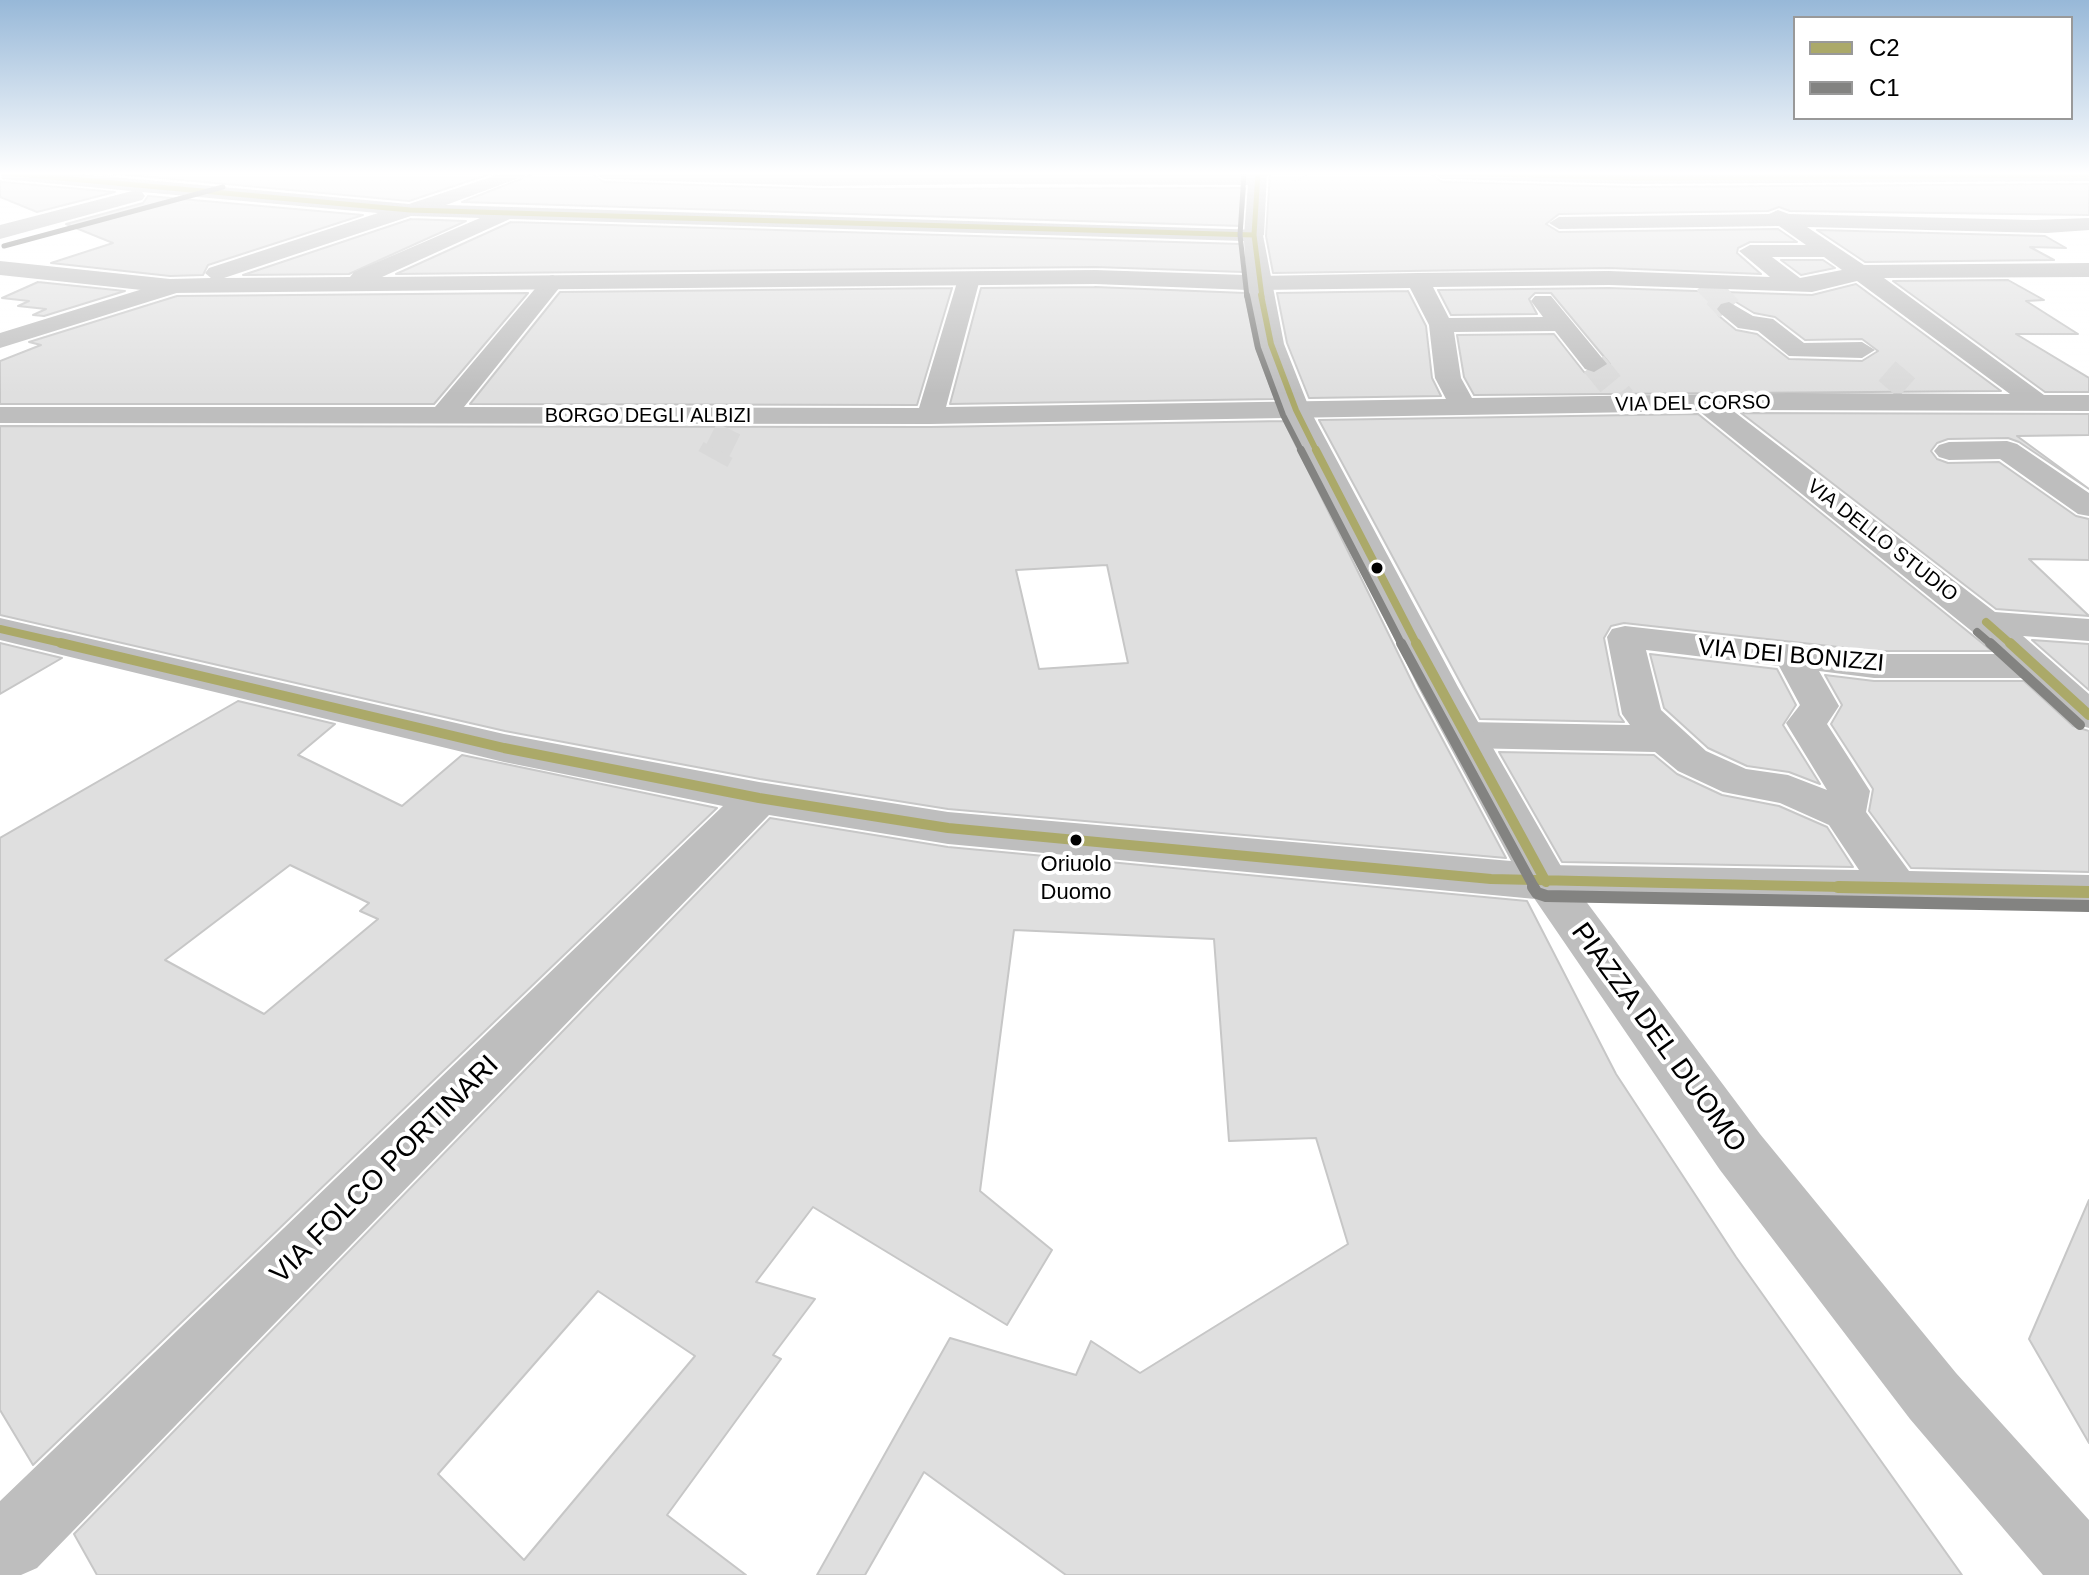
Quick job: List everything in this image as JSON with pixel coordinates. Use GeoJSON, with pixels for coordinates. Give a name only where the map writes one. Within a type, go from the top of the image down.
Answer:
{"type":"FeatureCollection","features":[{"type":"Feature","properties":{"kind":"street"},"geometry":{"type":"LineString","coordinates":[[0,341],[297,246]]}},
{"type":"Feature","properties":{"kind":"street"},"geometry":{"type":"LineString","coordinates":[[345,284],[432,246]]}},
{"type":"Feature","properties":{"kind":"street"},"geometry":{"type":"LineString","coordinates":[[910,246],[974,253],[1095,277],[1258,283],[1609,278],[1834,283],[1864,276],[2089,270]]}},
{"type":"Feature","properties":{"kind":"street"},"geometry":{"type":"LineString","coordinates":[[930,416],[976,246]]}},
{"type":"Feature","properties":{"kind":"street"},"geometry":{"type":"LineString","coordinates":[[0,268],[175,286],[345,284],[1075,246]]}},
{"type":"Feature","properties":{"kind":"street"},"geometry":{"type":"LineString","coordinates":[[1255,246],[1258,283],[1271,344],[1296,410],[1465,735],[1546,882]]}},
{"type":"Feature","properties":{"kind":"street"},"geometry":{"type":"LineString","coordinates":[[1820,246],[2046,402],[2089,425]]}},
{"type":"Feature","properties":{"kind":"street"},"geometry":{"type":"LineString","coordinates":[[1787,280],[1750,251],[1826,251]]}},
{"type":"Feature","properties":{"kind":"street"},"geometry":{"type":"LineString","coordinates":[[1595,259],[1609,278]]}},
{"type":"Feature","properties":{"kind":"street"},"geometry":{"type":"LineString","coordinates":[[442,416],[561,273]]}},
{"type":"Feature","properties":{"kind":"street"},"geometry":{"type":"LineString","coordinates":[[1525,279],[1594,364]]}},
{"type":"Feature","properties":{"kind":"street"},"geometry":{"type":"LineString","coordinates":[[1418,280],[1441,325],[1448,378],[1464,408]]}},
{"type":"Feature","properties":{"kind":"street"},"geometry":{"type":"LineString","coordinates":[[1729,309],[1747,323],[1764,324],[1798,351],[1869,356],[1833,328]]}},
{"type":"Feature","properties":{"kind":"street"},"geometry":{"type":"LineString","coordinates":[[1441,325],[1562,324]]}},
{"type":"Feature","properties":{"kind":"street"},"geometry":{"type":"LineString","coordinates":[[1763,379],[1788,401]]}},
{"type":"Feature","properties":{"kind":"street","name":"VIA DEL CORSO"},"geometry":{"type":"LineString","coordinates":[[1296,410],[1918,398],[2089,403]]}},
{"type":"Feature","properties":{"kind":"street","name":"VIA DELLO STUDIO"},"geometry":{"type":"LineString","coordinates":[[1707,404],[1986,622],[2084,704]]}},
{"type":"Feature","properties":{"kind":"street","name":"BORGO DEGLI ALBIZI"},"geometry":{"type":"LineString","coordinates":[[0,415],[930,416],[1296,410]]}},
{"type":"Feature","properties":{"kind":"street"},"geometry":{"type":"LineString","coordinates":[[1949,451],[2007,450],[2076,489],[2089,507]]}},
{"type":"Feature","properties":{"kind":"street"},"geometry":{"type":"LineString","coordinates":[[1986,622],[2089,630]]}},
{"type":"Feature","properties":{"kind":"street"},"geometry":{"type":"LineString","coordinates":[[0,629],[504,748],[759,798],[948,828],[1546,882]]}},
{"type":"Feature","properties":{"kind":"street","name":"VIA DEI BONIZZI"},"geometry":{"type":"LineString","coordinates":[[1651,730],[1625,637],[1874,666],[2037,666]]}},
{"type":"Feature","properties":{"kind":"street"},"geometry":{"type":"LineString","coordinates":[[1794,659],[1820,706],[1806,723],[1849,791],[1844,814]]}},
{"type":"Feature","properties":{"kind":"street"},"geometry":{"type":"LineString","coordinates":[[1465,735],[1651,730],[1692,761],[1738,782],[1788,790],[1844,814],[1897,890]]}},
{"type":"Feature","properties":{"kind":"street","name":"VIA FOLCO PORTINARI"},"geometry":{"type":"LineString","coordinates":[[13,1546],[759,798]]}},
{"type":"Feature","properties":{"kind":"street","name":"PIAZZA DEL DUOMO"},"geometry":{"type":"LineString","coordinates":[[1546,882],[2089,892]]}},
{"type":"Feature","properties":{"kind":"street","name":"PIAZZA DEL DUOMO"},"geometry":{"type":"LineString","coordinates":[[1546,882],[1740,1152],[1933,1396],[2089,1574]]}},
{"type":"Feature","properties":{"kind":"building"},"geometry":{"type":"Polygon","coordinates":[[[102,246],[265,246],[208,265],[203,275],[170,276],[51,263],[102,246]]]}},
{"type":"Feature","properties":{"kind":"building"},"geometry":{"type":"Polygon","coordinates":[[[328,246],[410,246],[349,274],[243,275],[328,246]]]}},
{"type":"Feature","properties":{"kind":"building"},"geometry":{"type":"Polygon","coordinates":[[[457,246],[1241,246],[1243,272],[1095,267],[396,274],[457,246]]]}},
{"type":"Feature","properties":{"kind":"building"},"geometry":{"type":"Polygon","coordinates":[[[1268,246],[1741,246],[1737,253],[1761,274],[1609,268],[1273,273],[1268,246]]]}},
{"type":"Feature","properties":{"kind":"building"},"geometry":{"type":"Polygon","coordinates":[[[1842,246],[2063,246],[2066,248],[2030,247],[2054,260],[1865,262],[1842,246]]]}},
{"type":"Feature","properties":{"kind":"building"},"geometry":{"type":"Polygon","coordinates":[[[1781,260],[1823,260],[1835,268],[1801,275],[1781,260]]]}},
{"type":"Feature","properties":{"kind":"building"},"geometry":{"type":"Polygon","coordinates":[[[2008,280],[2044,300],[2026,301],[2078,334],[2016,334],[2089,378],[2089,392],[2045,392],[1893,281],[2008,280]]]}},
{"type":"Feature","properties":{"kind":"building"},"geometry":{"type":"Polygon","coordinates":[[[38,282],[125,291],[44,316],[33,315],[46,309],[18,306],[29,301],[2,298],[38,282]]]}},
{"type":"Feature","properties":{"kind":"building"},"geometry":{"type":"Polygon","coordinates":[[[1856,284],[2001,391],[1474,395],[1464,377],[1457,335],[1554,334],[1584,372],[1596,375],[1610,364],[1551,293],[1535,293],[1529,299],[1537,314],[1451,315],[1438,290],[1609,288],[1812,295],[1856,284]],[[1731,299],[1720,301],[1715,307],[1719,316],[1736,330],[1757,334],[1789,359],[1862,361],[1878,351],[1862,339],[1805,340],[1775,317],[1754,313],[1731,299]]]}},
{"type":"Feature","properties":{"kind":"building"},"geometry":{"type":"Polygon","coordinates":[[[1095,287],[1245,293],[1255,345],[1275,399],[950,404],[981,288],[1095,287]]]}},
{"type":"Feature","properties":{"kind":"building"},"geometry":{"type":"Polygon","coordinates":[[[952,288],[917,405],[470,404],[560,292],[952,288]]]}},
{"type":"Feature","properties":{"kind":"building"},"geometry":{"type":"Polygon","coordinates":[[[1408,291],[1426,326],[1432,378],[1441,396],[1309,398],[1287,343],[1277,293],[1408,291]]]}},
{"type":"Feature","properties":{"kind":"building"},"geometry":{"type":"Polygon","coordinates":[[[528,293],[434,404],[0,404],[0,361],[41,345],[29,342],[177,296],[528,293]]]}},
{"type":"Feature","properties":{"kind":"building"},"geometry":{"type":"Polygon","coordinates":[[[1741,413],[2089,414],[2089,435],[2017,436],[2089,489],[2019,442],[2008,438],[1948,439],[1937,443],[1931,451],[1937,459],[1948,463],[1999,462],[2076,516],[2089,519],[2089,560],[2029,559],[2089,616],[1996,609],[1741,413]]]}},
{"type":"Feature","properties":{"kind":"building"},"geometry":{"type":"Polygon","coordinates":[[[1698,414],[1992,651],[1874,651],[1624,623],[1611,626],[1604,638],[1619,715],[1624,722],[1480,719],[1319,420],[1698,414]]]}},
{"type":"Feature","properties":{"kind":"building"},"geometry":{"type":"Polygon","coordinates":[[[1284,421],[1415,688],[1506,858],[948,809],[760,779],[505,731],[0,615],[0,426],[930,427],[1284,421]],[[1107,565],[1016,570],[1039,669],[1128,663],[1107,565]]]}},
{"type":"Feature","properties":{"kind":"building"},"geometry":{"type":"Polygon","coordinates":[[[2032,640],[2089,644],[2089,690],[2032,640]]]}},
{"type":"Feature","properties":{"kind":"building"},"geometry":{"type":"Polygon","coordinates":[[[0,643],[62,658],[0,694],[0,643]]]}},
{"type":"Feature","properties":{"kind":"building"},"geometry":{"type":"Polygon","coordinates":[[[1650,654],[1777,669],[1796,705],[1783,725],[1820,784],[1789,772],[1747,766],[1708,748],[1664,708],[1650,654]]]}},
{"type":"Feature","properties":{"kind":"building"},"geometry":{"type":"Polygon","coordinates":[[[1825,675],[1874,681],[2024,681],[2073,726],[2089,731],[2089,872],[1911,868],[1869,811],[1873,789],[1831,724],[1842,705],[1825,675]]]}},
{"type":"Feature","properties":{"kind":"building"},"geometry":{"type":"Polygon","coordinates":[[[238,701],[335,724],[298,755],[402,806],[462,755],[717,808],[33,1465],[0,1410],[0,838],[238,701]],[[290,865],[165,960],[264,1014],[378,919],[360,911],[369,903],[290,865]]]}},
{"type":"Feature","properties":{"kind":"building"},"geometry":{"type":"Polygon","coordinates":[[[1499,752],[1654,755],[1677,774],[1722,795],[1779,806],[1827,827],[1853,867],[1562,862],[1499,752]]]}},
{"type":"Feature","properties":{"kind":"building"},"geometry":{"type":"Polygon","coordinates":[[[770,818],[948,847],[1527,901],[1616,1074],[1736,1257],[1962,1575],[1066,1575],[924,1472],[865,1575],[817,1575],[950,1338],[1076,1375],[1091,1341],[1140,1373],[1348,1244],[1316,1138],[1229,1141],[1214,939],[1014,930],[980,1191],[1052,1250],[1007,1325],[813,1207],[756,1282],[815,1299],[773,1355],[781,1359],[667,1515],[746,1575],[97,1575],[74,1534],[770,818]],[[598,1291],[438,1474],[524,1560],[695,1356],[598,1291]]]}},
{"type":"Feature","properties":{"kind":"building"},"geometry":{"type":"Polygon","coordinates":[[[2089,1200],[2089,1443],[2029,1339],[2089,1200]]]}},
{"type":"Feature","properties":{"kind":"tunnel"},"geometry":{"type":"LineString","coordinates":[[1704,283],[1716,295]]}},
{"type":"Feature","properties":{"kind":"tunnel"},"geometry":{"type":"LineString","coordinates":[[1716,295],[1729,309]]}},
{"type":"Feature","properties":{"kind":"tunnel"},"geometry":{"type":"LineString","coordinates":[[1594,364],[1623,399]]}},
{"type":"Feature","properties":{"kind":"tunnel"},"geometry":{"type":"LineString","coordinates":[[1887,371],[1916,396]]}},
{"type":"Feature","properties":{"kind":"tunnel"},"geometry":{"type":"LineString","coordinates":[[718,450],[735,416]]}},
{"type":"Feature","properties":{"kind":"tunnel"},"geometry":{"type":"LineString","coordinates":[[713,459],[718,450]]}},
{"type":"Feature","properties":{"kind":"transit line","name":"C1"},"geometry":{"type":"LineString","coordinates":[[1241,246],[1245,287],[1258,348],[1283,415],[1426,693],[1537,893],[1546,896],[2089,906]]}},
{"type":"Feature","properties":{"kind":"transit line","name":"C2"},"geometry":{"type":"LineString","coordinates":[[1255,246],[1271,344],[1296,410],[1438,687],[1546,882]]}},
{"type":"Feature","properties":{"kind":"transit line","name":"C2"},"geometry":{"type":"LineString","coordinates":[[1986,622],[2089,715]]}},
{"type":"Feature","properties":{"kind":"transit line","name":"C2"},"geometry":{"type":"LineString","coordinates":[[0,629],[504,748],[759,798],[948,828],[1491,879],[2089,892]]}},
{"type":"Feature","properties":{"kind":"transit line","name":"C1"},"geometry":{"type":"LineString","coordinates":[[1977,632],[2080,725]]}},
{"type":"Feature","properties":{"kind":"place","name":"Oriuolo Duomo"},"geometry":{"type":"Point","coordinates":[1076,840]}}]}
